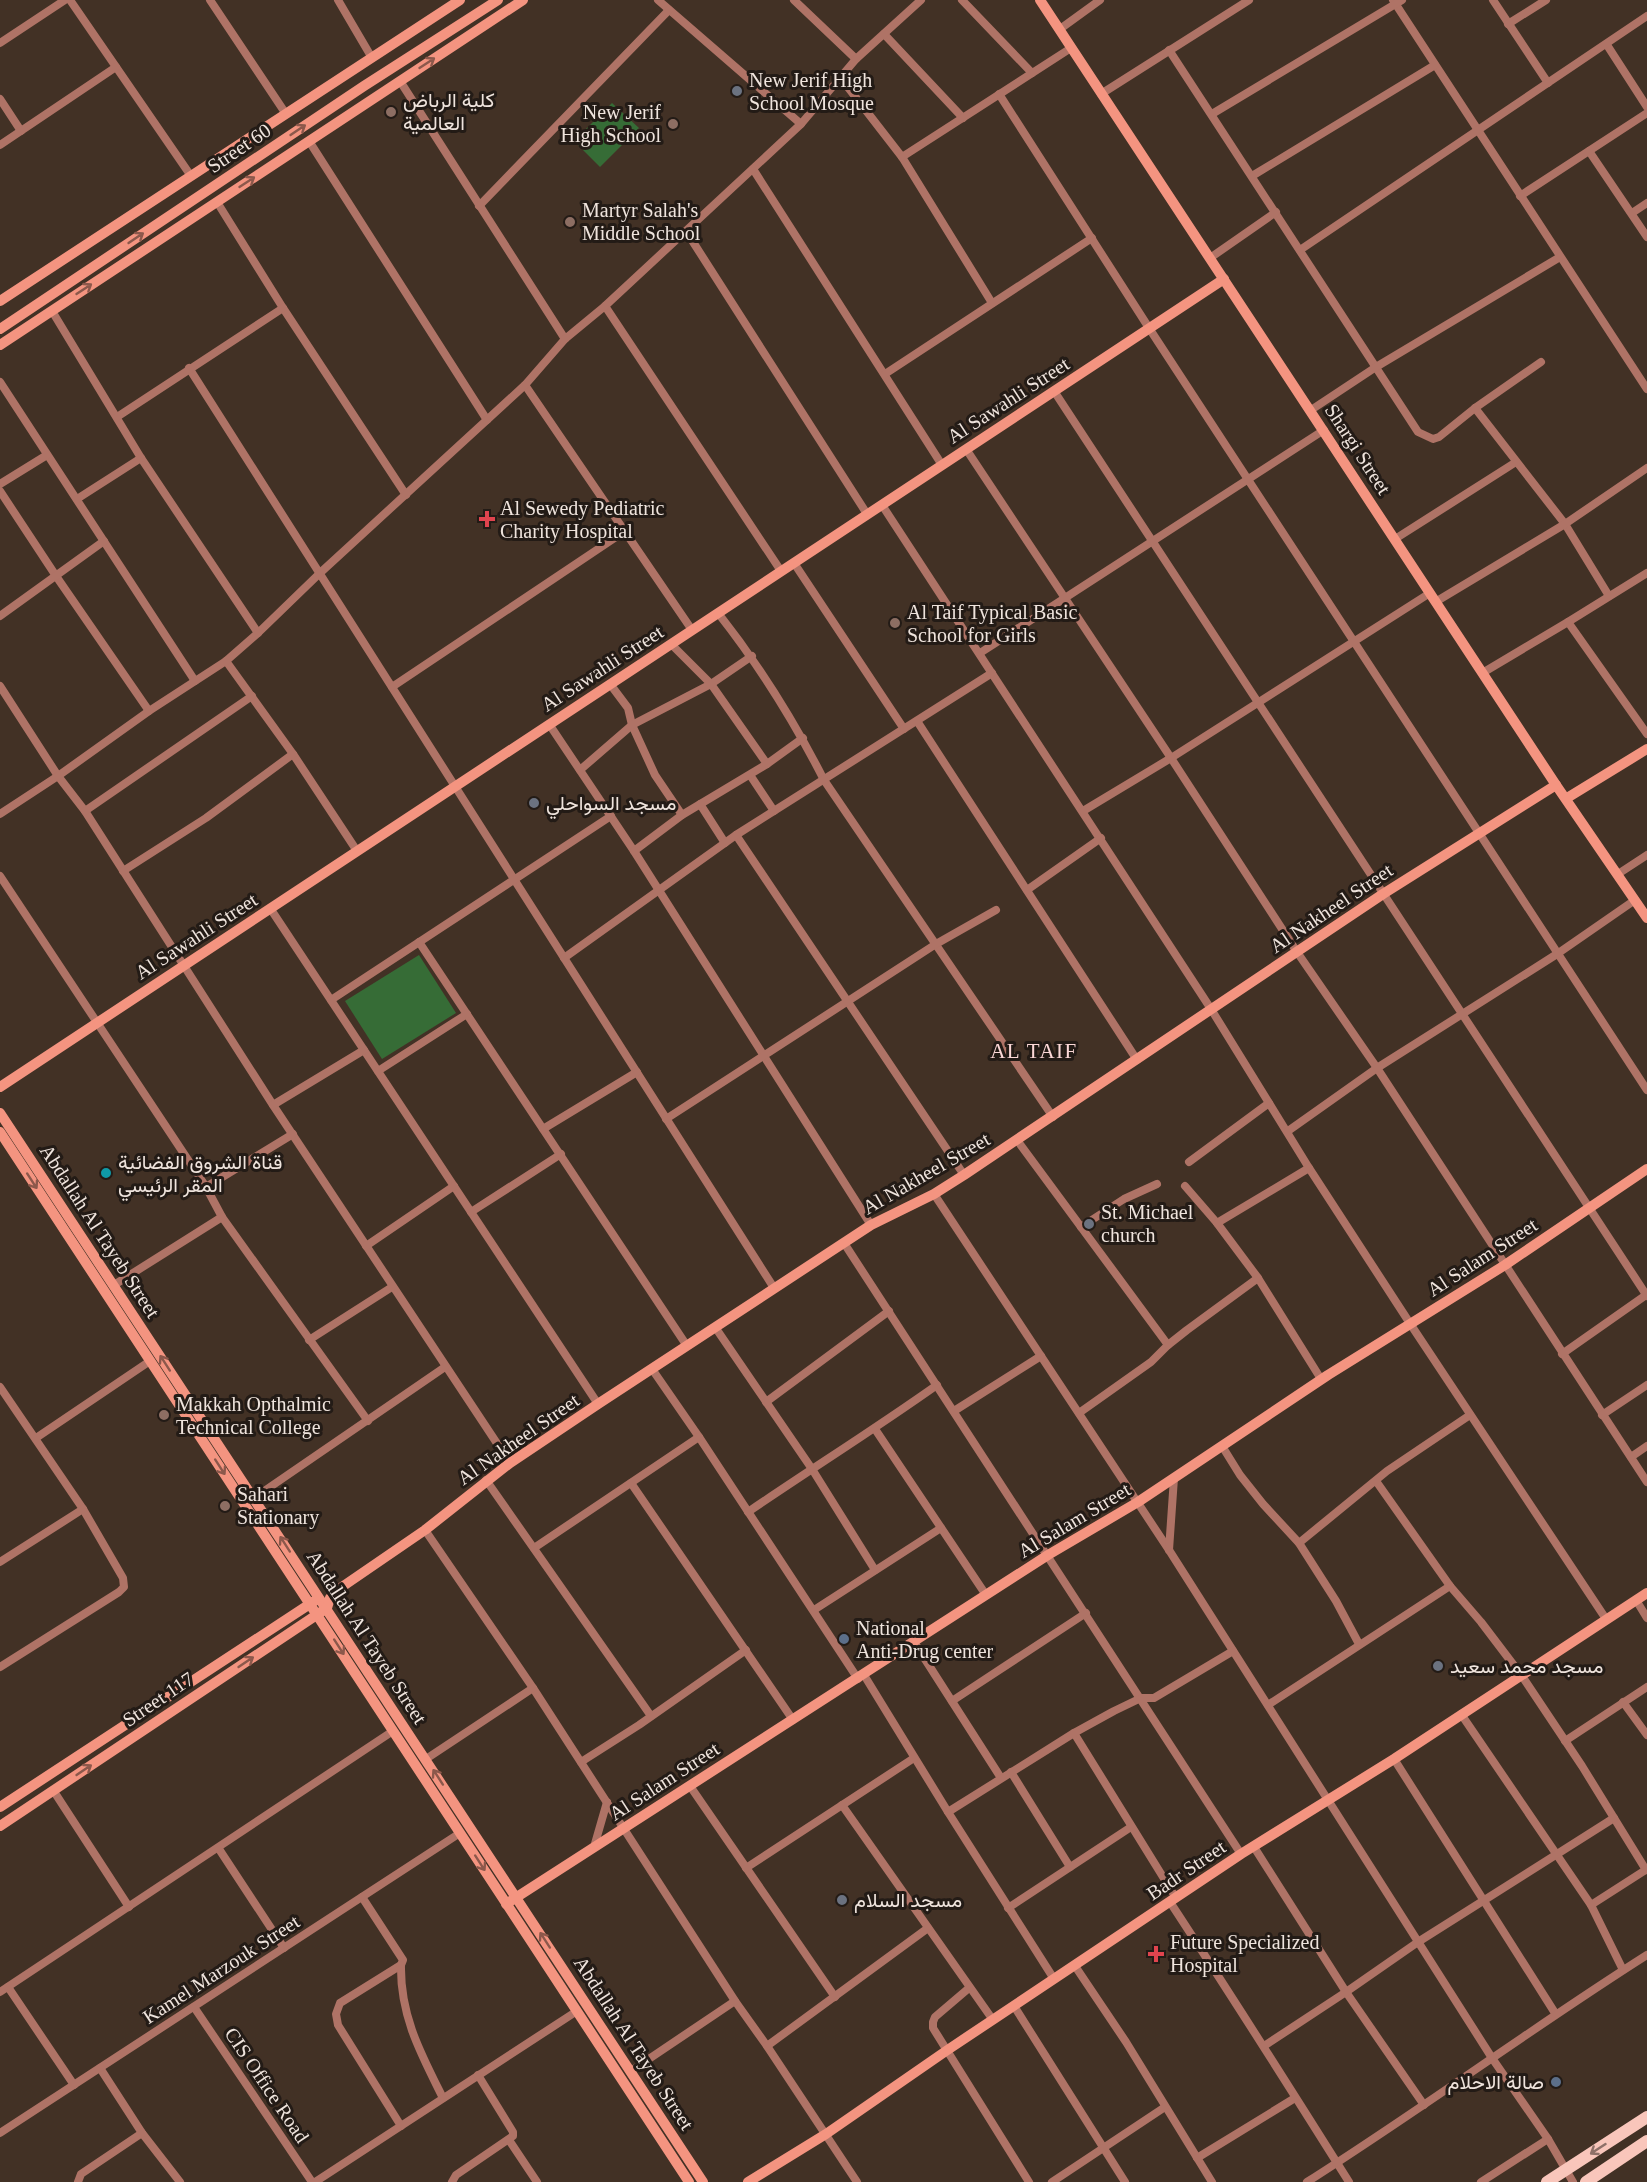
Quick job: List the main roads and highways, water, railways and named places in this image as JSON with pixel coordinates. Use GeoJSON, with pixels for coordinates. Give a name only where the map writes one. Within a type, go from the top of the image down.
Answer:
{"type":"FeatureCollection","features":[{"type":"Feature","properties":{"kind":"main road"},"geometry":{"type":"LineString","coordinates":[[1547,2182],[1647,2117]]}},
{"type":"Feature","properties":{"kind":"main road"},"geometry":{"type":"LineString","coordinates":[[1586,2182],[1647,2141]]}},
{"type":"Feature","properties":{"kind":"place","name":"New Jerif High School Mosque"},"geometry":{"type":"Point","coordinates":[737,91]}},
{"type":"Feature","properties":{"kind":"place","name":"كلية الرباض العالمية"},"geometry":{"type":"Point","coordinates":[391,112]}},
{"type":"Feature","properties":{"kind":"place","name":"New Jerif High School"},"geometry":{"type":"Point","coordinates":[673,124]}},
{"type":"Feature","properties":{"kind":"place","name":"Martyr Salah's Middle School"},"geometry":{"type":"Point","coordinates":[570,222]}},
{"type":"Feature","properties":{"kind":"place","name":"Al Sewedy Pediatric Charity Hospital"},"geometry":{"type":"Point","coordinates":[487,519]}},
{"type":"Feature","properties":{"kind":"place","name":"Al Taif Typical Basic School for Girls"},"geometry":{"type":"Point","coordinates":[895,623]}},
{"type":"Feature","properties":{"kind":"place","name":"مسجد السواحلي"},"geometry":{"type":"Point","coordinates":[534,803]}},
{"type":"Feature","properties":{"kind":"place","name":"قناة الشروق الفضائية المقر الرئيسي"},"geometry":{"type":"Point","coordinates":[106,1173]}},
{"type":"Feature","properties":{"kind":"place","name":"St. Michael church"},"geometry":{"type":"Point","coordinates":[1089,1224]}},
{"type":"Feature","properties":{"kind":"place","name":"Makkah Opthalmic Technical College"},"geometry":{"type":"Point","coordinates":[164,1415]}},
{"type":"Feature","properties":{"kind":"place","name":"Sahari Stationary"},"geometry":{"type":"Point","coordinates":[225,1506]}},
{"type":"Feature","properties":{"kind":"place","name":"National Anti-Drug center"},"geometry":{"type":"Point","coordinates":[844,1639]}},
{"type":"Feature","properties":{"kind":"place","name":"مسجد محمد سعيد"},"geometry":{"type":"Point","coordinates":[1438,1666]}},
{"type":"Feature","properties":{"kind":"place","name":"مسجد السلام"},"geometry":{"type":"Point","coordinates":[842,1900]}},
{"type":"Feature","properties":{"kind":"place","name":"Future Specialized Hospital"},"geometry":{"type":"Point","coordinates":[1156,1954]}},
{"type":"Feature","properties":{"kind":"place","name":"صالة الاحلام"},"geometry":{"type":"Point","coordinates":[1556,2082]}},
{"type":"Feature","properties":{"kind":"district","name":"AL TAIF"},"geometry":{"type":"Point","coordinates":[1034,1051]}}]}
